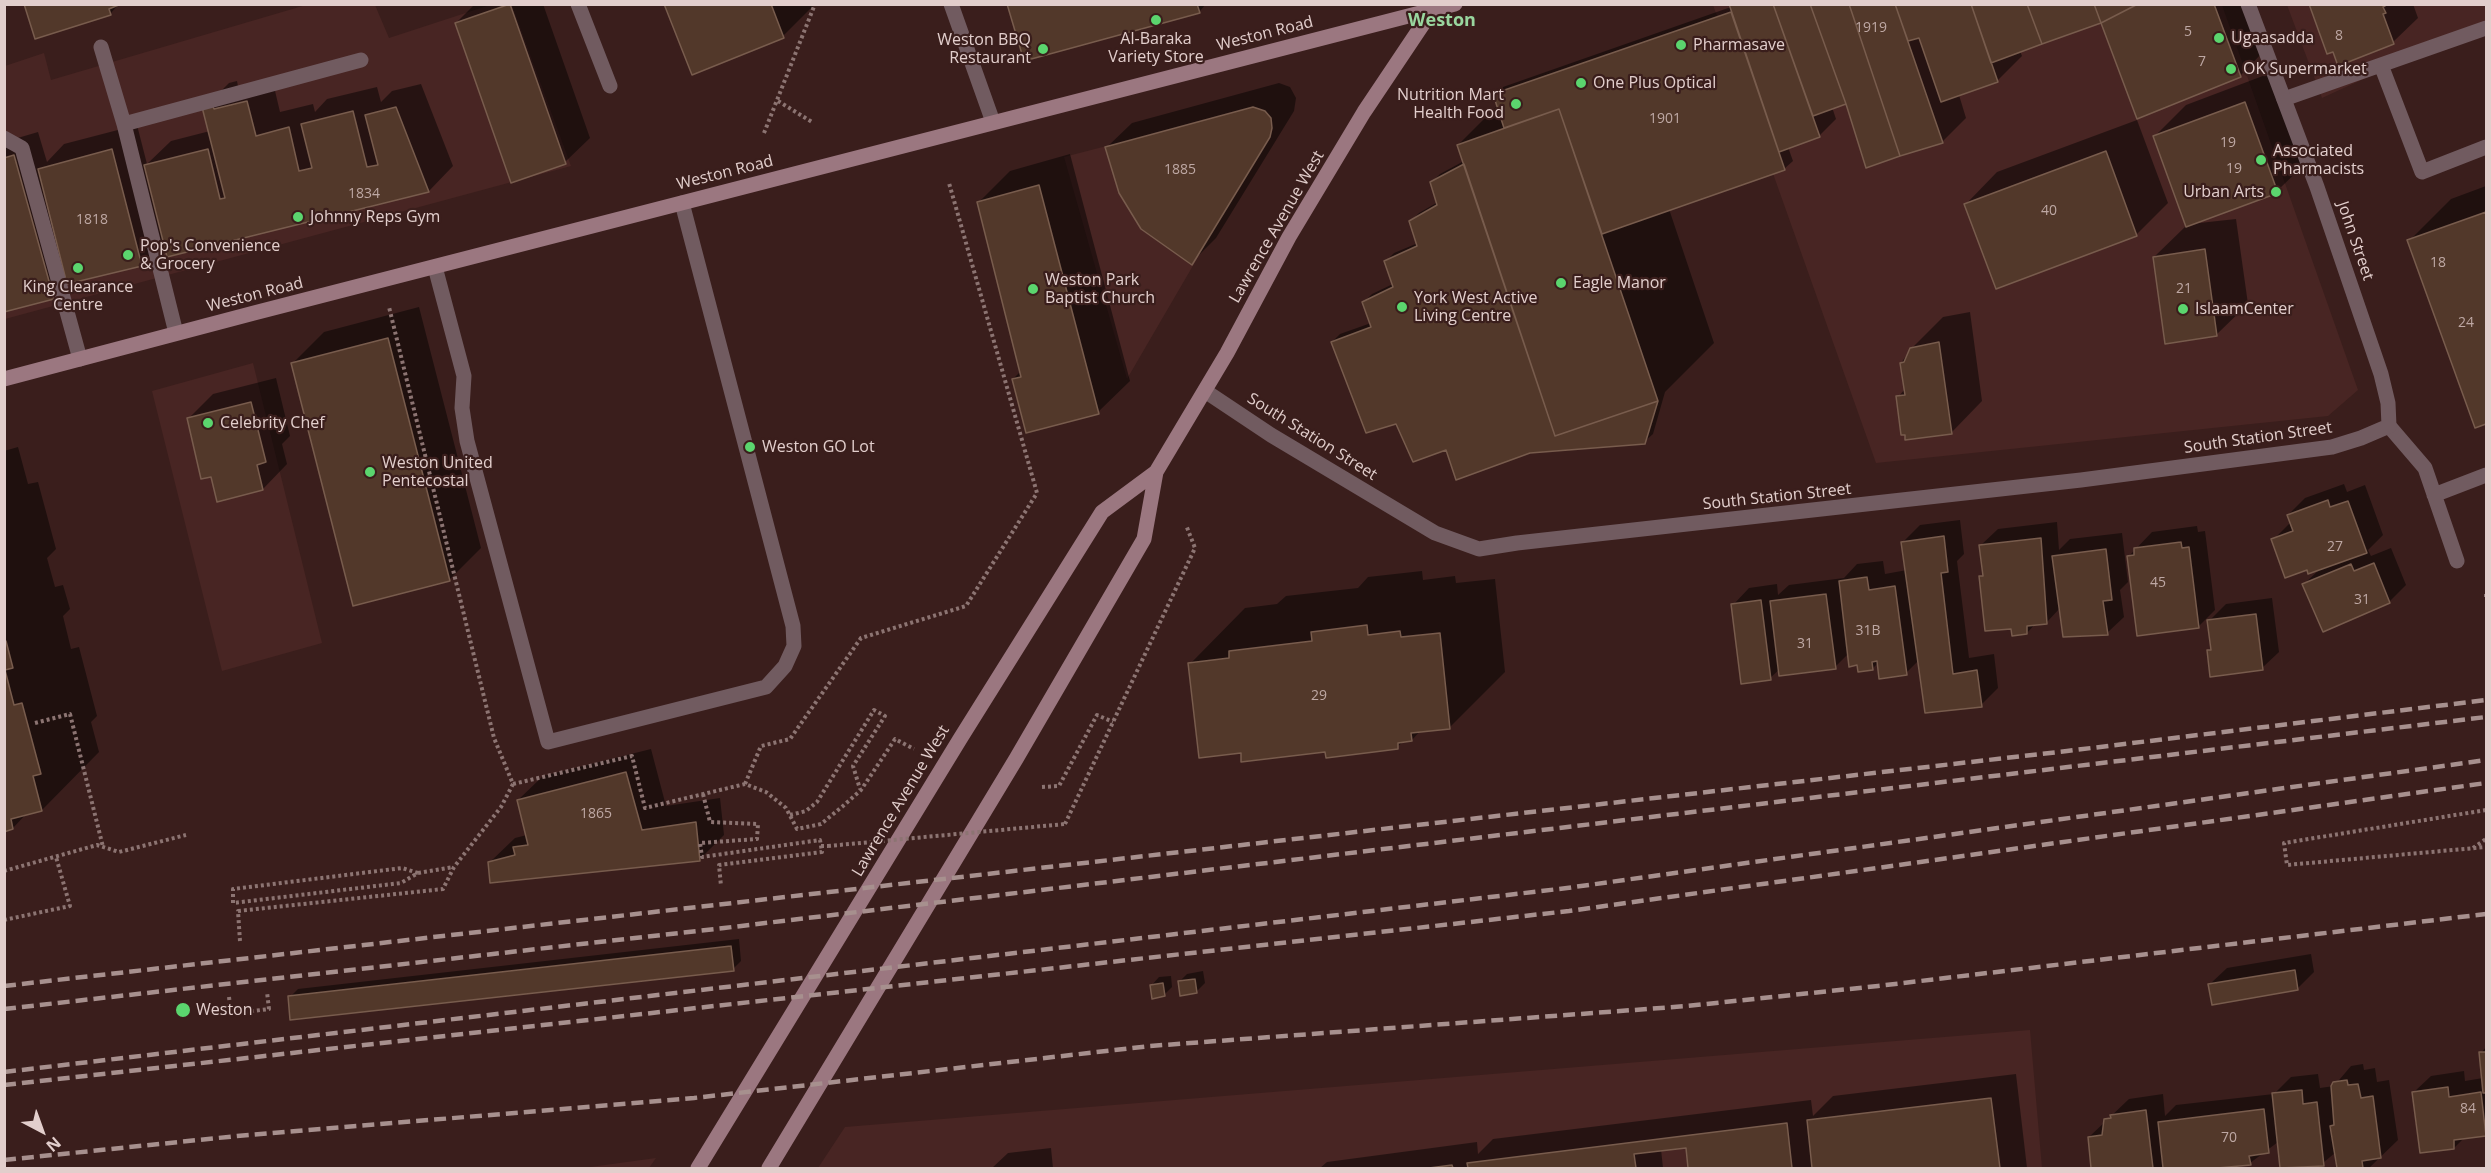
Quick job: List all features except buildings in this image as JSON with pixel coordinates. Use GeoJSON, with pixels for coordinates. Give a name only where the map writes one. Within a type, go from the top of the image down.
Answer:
{"type":"FeatureCollection","features":[{"type":"Feature","properties":{"kind":"main road","name":"Weston Road"},"geometry":{"type":"LineString","coordinates":[[4,379],[1455,4]]}},
{"type":"Feature","properties":{"kind":"main road","name":"Lawrence Avenue West"},"geometry":{"type":"LineString","coordinates":[[769,1168],[1016,759],[1144,539],[1156,472],[1205,392],[1289,237],[1364,112],[1434,8]]}},
{"type":"Feature","properties":{"kind":"main road","name":"Lawrence Avenue West"},"geometry":{"type":"LineString","coordinates":[[698,1168],[960,739],[1102,512],[1156,472]]}},
{"type":"Feature","properties":{"kind":"street"},"geometry":{"type":"LineString","coordinates":[[578,4],[610,86]]}},
{"type":"Feature","properties":{"kind":"street"},"geometry":{"type":"LineString","coordinates":[[951,4],[993,122]]}},
{"type":"Feature","properties":{"kind":"street","name":"John Street"},"geometry":{"type":"LineString","coordinates":[[2248,4],[2381,374],[2388,403],[2389,426]]}},
{"type":"Feature","properties":{"kind":"street"},"geometry":{"type":"LineString","coordinates":[[2284,99],[2487,28]]}},
{"type":"Feature","properties":{"kind":"street"},"geometry":{"type":"LineString","coordinates":[[101,47],[124,124],[176,333]]}},
{"type":"Feature","properties":{"kind":"street"},"geometry":{"type":"LineString","coordinates":[[124,124],[361,60]]}},
{"type":"Feature","properties":{"kind":"street"},"geometry":{"type":"LineString","coordinates":[[2381,65],[2422,172],[2487,147]]}},
{"type":"Feature","properties":{"kind":"street"},"geometry":{"type":"LineString","coordinates":[[4,138],[22,148],[80,359]]}},
{"type":"Feature","properties":{"kind":"street"},"geometry":{"type":"LineString","coordinates":[[435,267],[464,376],[462,408],[467,441],[548,742],[766,687],[785,666],[794,646],[793,626],[682,203]]}},
{"type":"Feature","properties":{"kind":"street","name":"South Station Street"},"geometry":{"type":"LineString","coordinates":[[1205,392],[1271,435],[1436,533],[1479,549],[2081,480],[2332,447],[2389,426]]}},
{"type":"Feature","properties":{"kind":"street"},"geometry":{"type":"LineString","coordinates":[[2389,426],[2424,468],[2457,561]]}},
{"type":"Feature","properties":{"kind":"street"},"geometry":{"type":"LineString","coordinates":[[2434,495],[2487,475]]}},
{"type":"Feature","properties":{"kind":"path"},"geometry":{"type":"LineString","coordinates":[[764,133],[815,4]]}},
{"type":"Feature","properties":{"kind":"path"},"geometry":{"type":"LineString","coordinates":[[778,101],[812,122]]}},
{"type":"Feature","properties":{"kind":"path"},"geometry":{"type":"LineString","coordinates":[[745,784],[761,746],[790,739],[861,638],[966,606],[1037,494],[949,183]]}},
{"type":"Feature","properties":{"kind":"path"},"geometry":{"type":"LineString","coordinates":[[240,941],[238,911],[443,889],[454,867],[501,807],[513,784],[495,738],[425,459],[407,373],[382,281]]}},
{"type":"Feature","properties":{"kind":"path"},"geometry":{"type":"LineString","coordinates":[[821,846],[1065,824],[1195,548],[1186,525]]}},
{"type":"Feature","properties":{"kind":"path"},"geometry":{"type":"LineString","coordinates":[[790,815],[806,811],[817,802],[874,710],[885,716],[853,766],[861,790]]}},
{"type":"Feature","properties":{"kind":"path"},"geometry":{"type":"LineString","coordinates":[[35,723],[70,714],[103,847]]}},
{"type":"Feature","properties":{"kind":"path"},"geometry":{"type":"LineString","coordinates":[[1042,787],[1059,786],[1097,715],[1113,722]]}},
{"type":"Feature","properties":{"kind":"path"},"geometry":{"type":"LineString","coordinates":[[513,784],[632,756],[645,808],[745,784],[766,792],[786,808],[797,829],[821,824],[861,790],[895,739],[914,749]]}},
{"type":"Feature","properties":{"kind":"path"},"geometry":{"type":"LineString","coordinates":[[703,794],[710,822],[758,824],[757,839],[700,843],[702,857],[820,840],[822,852],[719,865],[721,886]]}},
{"type":"Feature","properties":{"kind":"path"},"geometry":{"type":"LineString","coordinates":[[2487,810],[2284,843],[2287,865],[2487,847]]}},
{"type":"Feature","properties":{"kind":"path"},"geometry":{"type":"LineString","coordinates":[[4,871],[97,845],[119,852],[186,836]]}},
{"type":"Feature","properties":{"kind":"path"},"geometry":{"type":"LineString","coordinates":[[2472,848],[2487,839]]}},
{"type":"Feature","properties":{"kind":"path"},"geometry":{"type":"LineString","coordinates":[[4,920],[69,906],[56,857]]}},
{"type":"Feature","properties":{"kind":"path"},"geometry":{"type":"LineString","coordinates":[[417,873],[402,868],[233,889],[233,903],[402,883],[417,873],[454,867]]}},
{"type":"Feature","properties":{"kind":"path"},"geometry":{"type":"LineString","coordinates":[[245,1012],[269,1009],[267,992]]}},
{"type":"Feature","properties":{"kind":"path"},"geometry":{"type":"LineString","coordinates":[[229,997],[231,1013]]}},
{"type":"Feature","properties":{"kind":"shaded area"},"geometry":{"type":"Polygon","coordinates":[[[306,5],[375,5],[389,38],[490,5],[512,5],[571,166],[5,319],[5,66],[44,53],[51,80],[306,5]]]}},
{"type":"Feature","properties":{"kind":"shaded area"},"geometry":{"type":"Polygon","coordinates":[[[1713,5],[2222,5],[2358,390],[2328,416],[1876,463],[1713,5]]]}},
{"type":"Feature","properties":{"kind":"shaded area"},"geometry":{"type":"Polygon","coordinates":[[[2287,5],[2486,5],[2486,23],[2322,98],[2287,5]]]}},
{"type":"Feature","properties":{"kind":"shaded area"},"geometry":{"type":"Polygon","coordinates":[[[1242,111],[1265,142],[1127,379],[1064,157],[1242,111]]]}},
{"type":"Feature","properties":{"kind":"shaded area"},"geometry":{"type":"Polygon","coordinates":[[[253,363],[322,643],[222,671],[152,391],[253,363]]]}},
{"type":"Feature","properties":{"kind":"shaded area"},"geometry":{"type":"Polygon","coordinates":[[[2030,1030],[2042,1168],[818,1168],[845,1127],[2030,1030]]]}},
{"type":"Feature","properties":{"kind":"shaded area"},"geometry":{"type":"Polygon","coordinates":[[[656,1158],[649,1168],[583,1168],[656,1158]]]}},
{"type":"Feature","properties":{"kind":"railway"},"geometry":{"type":"LineString","coordinates":[[4,986],[2067,751],[2486,700]]}},
{"type":"Feature","properties":{"kind":"railway"},"geometry":{"type":"LineString","coordinates":[[4,1009],[724,928],[2486,717]]}},
{"type":"Feature","properties":{"kind":"railway"},"geometry":{"type":"LineString","coordinates":[[4,1072],[1567,888],[2486,760]]}},
{"type":"Feature","properties":{"kind":"railway"},"geometry":{"type":"LineString","coordinates":[[4,1085],[1569,911],[2486,783]]}},
{"type":"Feature","properties":{"kind":"railway"},"geometry":{"type":"LineString","coordinates":[[4,1160],[237,1136],[694,1098],[1150,1046],[1687,1006],[1878,986],[2486,914]]}},
{"type":"Feature","properties":{"kind":"place","name":"Al-Baraka Variety Store"},"geometry":{"type":"Point","coordinates":[1156,20]}},
{"type":"Feature","properties":{"kind":"place","name":"Ugaasadda"},"geometry":{"type":"Point","coordinates":[2219,38]}},
{"type":"Feature","properties":{"kind":"place","name":"Pharmasave"},"geometry":{"type":"Point","coordinates":[1681,45]}},
{"type":"Feature","properties":{"kind":"place","name":"Weston BBQ Restaurant"},"geometry":{"type":"Point","coordinates":[1043,49]}},
{"type":"Feature","properties":{"kind":"place","name":"OK Supermarket"},"geometry":{"type":"Point","coordinates":[2231,69]}},
{"type":"Feature","properties":{"kind":"place","name":"One Plus Optical"},"geometry":{"type":"Point","coordinates":[1581,83]}},
{"type":"Feature","properties":{"kind":"place","name":"Nutrition Mart Health Food"},"geometry":{"type":"Point","coordinates":[1516,104]}},
{"type":"Feature","properties":{"kind":"place","name":"Associated Pharmacists"},"geometry":{"type":"Point","coordinates":[2261,160]}},
{"type":"Feature","properties":{"kind":"place","name":"Urban Arts"},"geometry":{"type":"Point","coordinates":[2276,192]}},
{"type":"Feature","properties":{"kind":"place","name":"Johnny Reps Gym"},"geometry":{"type":"Point","coordinates":[298,217]}},
{"type":"Feature","properties":{"kind":"place","name":"Pop's Convenience & Grocery"},"geometry":{"type":"Point","coordinates":[128,255]}},
{"type":"Feature","properties":{"kind":"place","name":"King Clearance Centre"},"geometry":{"type":"Point","coordinates":[78,268]}},
{"type":"Feature","properties":{"kind":"place","name":"Eagle Manor"},"geometry":{"type":"Point","coordinates":[1561,283]}},
{"type":"Feature","properties":{"kind":"place","name":"Weston Park Baptist Church"},"geometry":{"type":"Point","coordinates":[1033,289]}},
{"type":"Feature","properties":{"kind":"place","name":"York West Active Living Centre"},"geometry":{"type":"Point","coordinates":[1402,307]}},
{"type":"Feature","properties":{"kind":"place","name":"IslaamCenter"},"geometry":{"type":"Point","coordinates":[2183,309]}},
{"type":"Feature","properties":{"kind":"place","name":"Celebrity Chef"},"geometry":{"type":"Point","coordinates":[208,423]}},
{"type":"Feature","properties":{"kind":"place","name":"Weston GO Lot"},"geometry":{"type":"Point","coordinates":[750,447]}},
{"type":"Feature","properties":{"kind":"place","name":"Weston United Pentecostal"},"geometry":{"type":"Point","coordinates":[370,472]}},
{"type":"Feature","properties":{"kind":"place","name":"Weston"},"geometry":{"type":"Point","coordinates":[183,1010]}},
{"type":"Feature","properties":{"kind":"district","name":"Weston"},"geometry":{"type":"Point","coordinates":[1442,21]}}]}
